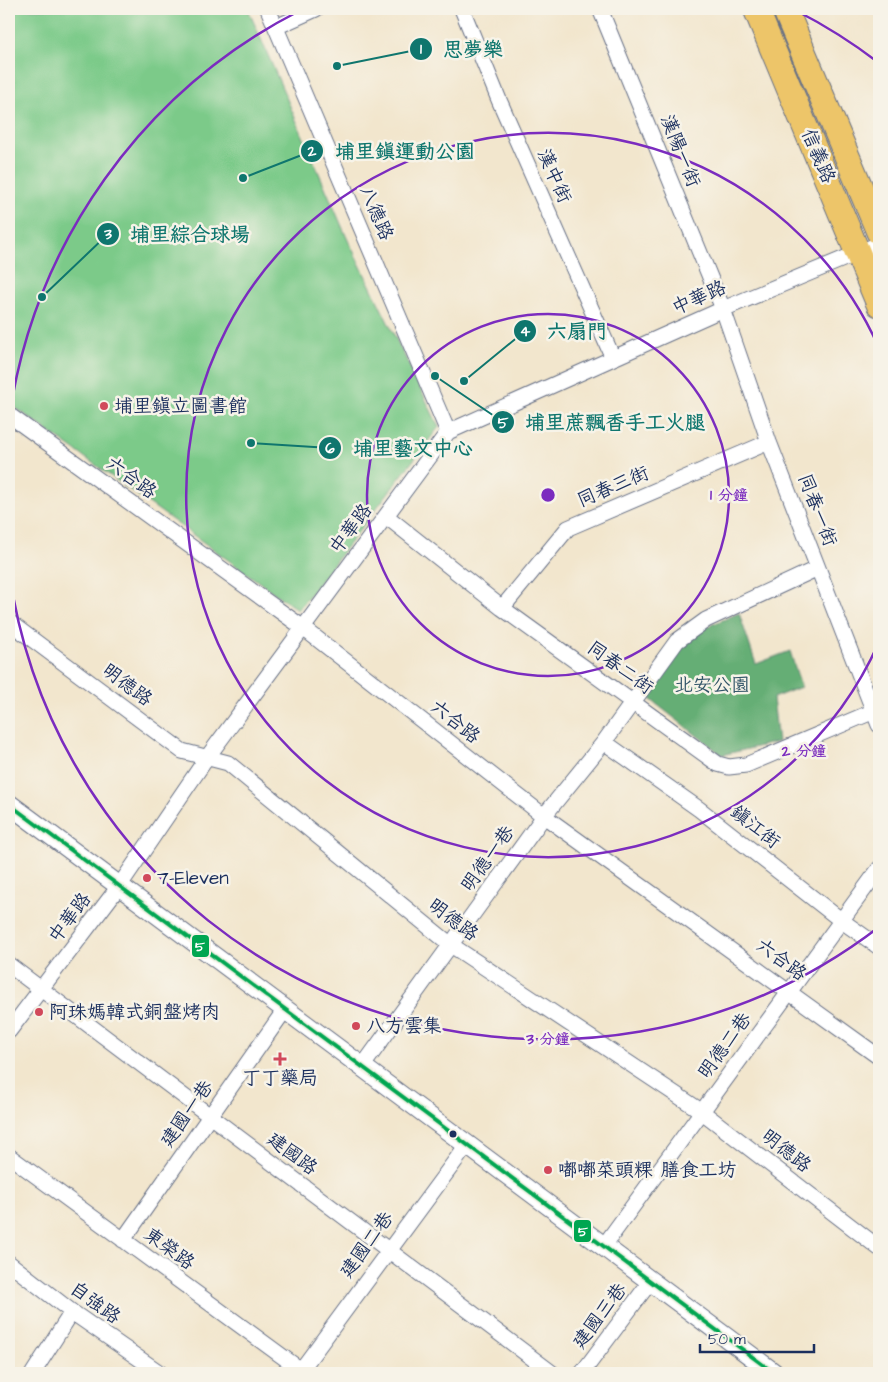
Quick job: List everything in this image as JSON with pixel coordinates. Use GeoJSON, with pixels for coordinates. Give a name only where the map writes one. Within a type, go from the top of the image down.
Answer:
{"type":"FeatureCollection","features":[{"type":"Feature","properties":{"kind":"main road","name":"信義路"},"geometry":{"type":"LineString","coordinates":[[756,9],[869,248],[879,304]]}},
{"type":"Feature","properties":{"kind":"main road","name":"信義路"},"geometry":{"type":"LineString","coordinates":[[785,9],[879,232]]}},
{"type":"Feature","properties":{"kind":"street","name":"八德路"},"geometry":{"type":"LineString","coordinates":[[268,9],[448,432]]}},
{"type":"Feature","properties":{"kind":"street"},"geometry":{"type":"LineString","coordinates":[[276,27],[316,9]]}},
{"type":"Feature","properties":{"kind":"street","name":"漢中街"},"geometry":{"type":"LineString","coordinates":[[462,9],[499,100],[614,358]]}},
{"type":"Feature","properties":{"kind":"street","name":"漢陽一街"},"geometry":{"type":"LineString","coordinates":[[600,9],[723,309]]}},
{"type":"Feature","properties":{"kind":"street","name":"中華路"},"geometry":{"type":"LineString","coordinates":[[9,1031],[120,885],[206,758],[448,432],[723,309],[869,248]]}},
{"type":"Feature","properties":{"kind":"street","name":"同春一街"},"geometry":{"type":"LineString","coordinates":[[723,309],[769,442],[878,715]]}},
{"type":"Feature","properties":{"kind":"street","name":"六合路"},"geometry":{"type":"LineString","coordinates":[[9,415],[302,627],[544,816],[790,991],[879,1057]]}},
{"type":"Feature","properties":{"kind":"street","name":"同春三街"},"geometry":{"type":"LineString","coordinates":[[502,608],[568,528],[769,442]]}},
{"type":"Feature","properties":{"kind":"street","name":"同春二街"},"geometry":{"type":"LineString","coordinates":[[386,516],[502,608],[718,764],[729,767],[746,765],[878,715]]}},
{"type":"Feature","properties":{"kind":"street","name":"明德一巷"},"geometry":{"type":"LineString","coordinates":[[362,1067],[544,816],[604,742],[677,641],[706,620],[818,568]]}},
{"type":"Feature","properties":{"kind":"street","name":"明德路"},"geometry":{"type":"LineString","coordinates":[[9,622],[182,751],[228,763],[451,945],[702,1111],[879,1248]]}},
{"type":"Feature","properties":{"kind":"street","name":"鎮江街"},"geometry":{"type":"LineString","coordinates":[[604,742],[700,809],[842,921],[879,947]]}},
{"type":"Feature","properties":{"kind":"street"},"geometry":{"type":"LineString","coordinates":[[9,804],[774,1373]]}},
{"type":"Feature","properties":{"kind":"street","name":"明德二巷"},"geometry":{"type":"LineString","coordinates":[[603,1247],[879,869]]}},
{"type":"Feature","properties":{"kind":"street","name":"建國路"},"geometry":{"type":"LineString","coordinates":[[9,965],[552,1373]]}},
{"type":"Feature","properties":{"kind":"street","name":"建國一巷"},"geometry":{"type":"LineString","coordinates":[[123,1240],[284,1010]]}},
{"type":"Feature","properties":{"kind":"street","name":"建國二巷"},"geometry":{"type":"LineString","coordinates":[[303,1372],[388,1250],[467,1145]]}},
{"type":"Feature","properties":{"kind":"street","name":"東榮路"},"geometry":{"type":"LineString","coordinates":[[9,1156],[303,1372]]}},
{"type":"Feature","properties":{"kind":"street","name":"自強路"},"geometry":{"type":"LineString","coordinates":[[9,1263],[72,1312],[160,1373]]}},
{"type":"Feature","properties":{"kind":"street","name":"建國三巷"},"geometry":{"type":"LineString","coordinates":[[582,1373],[650,1282]]}},
{"type":"Feature","properties":{"kind":"street"},"geometry":{"type":"LineString","coordinates":[[32,1373],[72,1312]]}},
{"type":"Feature","properties":{"kind":"green space"},"geometry":{"type":"Polygon","coordinates":[[[9,9],[248,9],[347,238],[439,427],[298,610],[9,403],[9,9]]]}},
{"type":"Feature","properties":{"kind":"green space","name":"北安公園"},"geometry":{"type":"Polygon","coordinates":[[[739,613],[756,664],[790,651],[801,687],[773,698],[778,742],[722,755],[646,696],[683,637],[739,613]]]}},
{"type":"Feature","properties":{"kind":"transit line","name":"5"},"geometry":{"type":"LineString","coordinates":[[9,804],[774,1373]]}},
{"type":"Feature","properties":{"kind":"place","name":"思夢樂"},"geometry":{"type":"Point","coordinates":[337,66]}},
{"type":"Feature","properties":{"kind":"place","name":"埔里鎮運動公園"},"geometry":{"type":"Point","coordinates":[243,178]}},
{"type":"Feature","properties":{"kind":"place","name":"埔里綜合球場"},"geometry":{"type":"Point","coordinates":[42,297]}},
{"type":"Feature","properties":{"kind":"place","name":"埔里蔗飄香手工火腿"},"geometry":{"type":"Point","coordinates":[435,376]}},
{"type":"Feature","properties":{"kind":"place","name":"六扇門"},"geometry":{"type":"Point","coordinates":[464,381]}},
{"type":"Feature","properties":{"kind":"place","name":"埔里鎮立圖書館"},"geometry":{"type":"Point","coordinates":[104,406]}},
{"type":"Feature","properties":{"kind":"place","name":"埔里藝文中心"},"geometry":{"type":"Point","coordinates":[251,443]}},
{"type":"Feature","properties":{"kind":"place","name":"7-Eleven"},"geometry":{"type":"Point","coordinates":[147,878]}},
{"type":"Feature","properties":{"kind":"place","name":"阿珠媽韓式銅盤烤肉"},"geometry":{"type":"Point","coordinates":[39,1012]}},
{"type":"Feature","properties":{"kind":"place","name":"八方雲集"},"geometry":{"type":"Point","coordinates":[356,1026]}},
{"type":"Feature","properties":{"kind":"place","name":"丁丁藥局"},"geometry":{"type":"Point","coordinates":[280,1059]}},
{"type":"Feature","properties":{"kind":"place","name":"嘟嘟菜頭粿 膳食工坊"},"geometry":{"type":"Point","coordinates":[548,1170]}}]}
